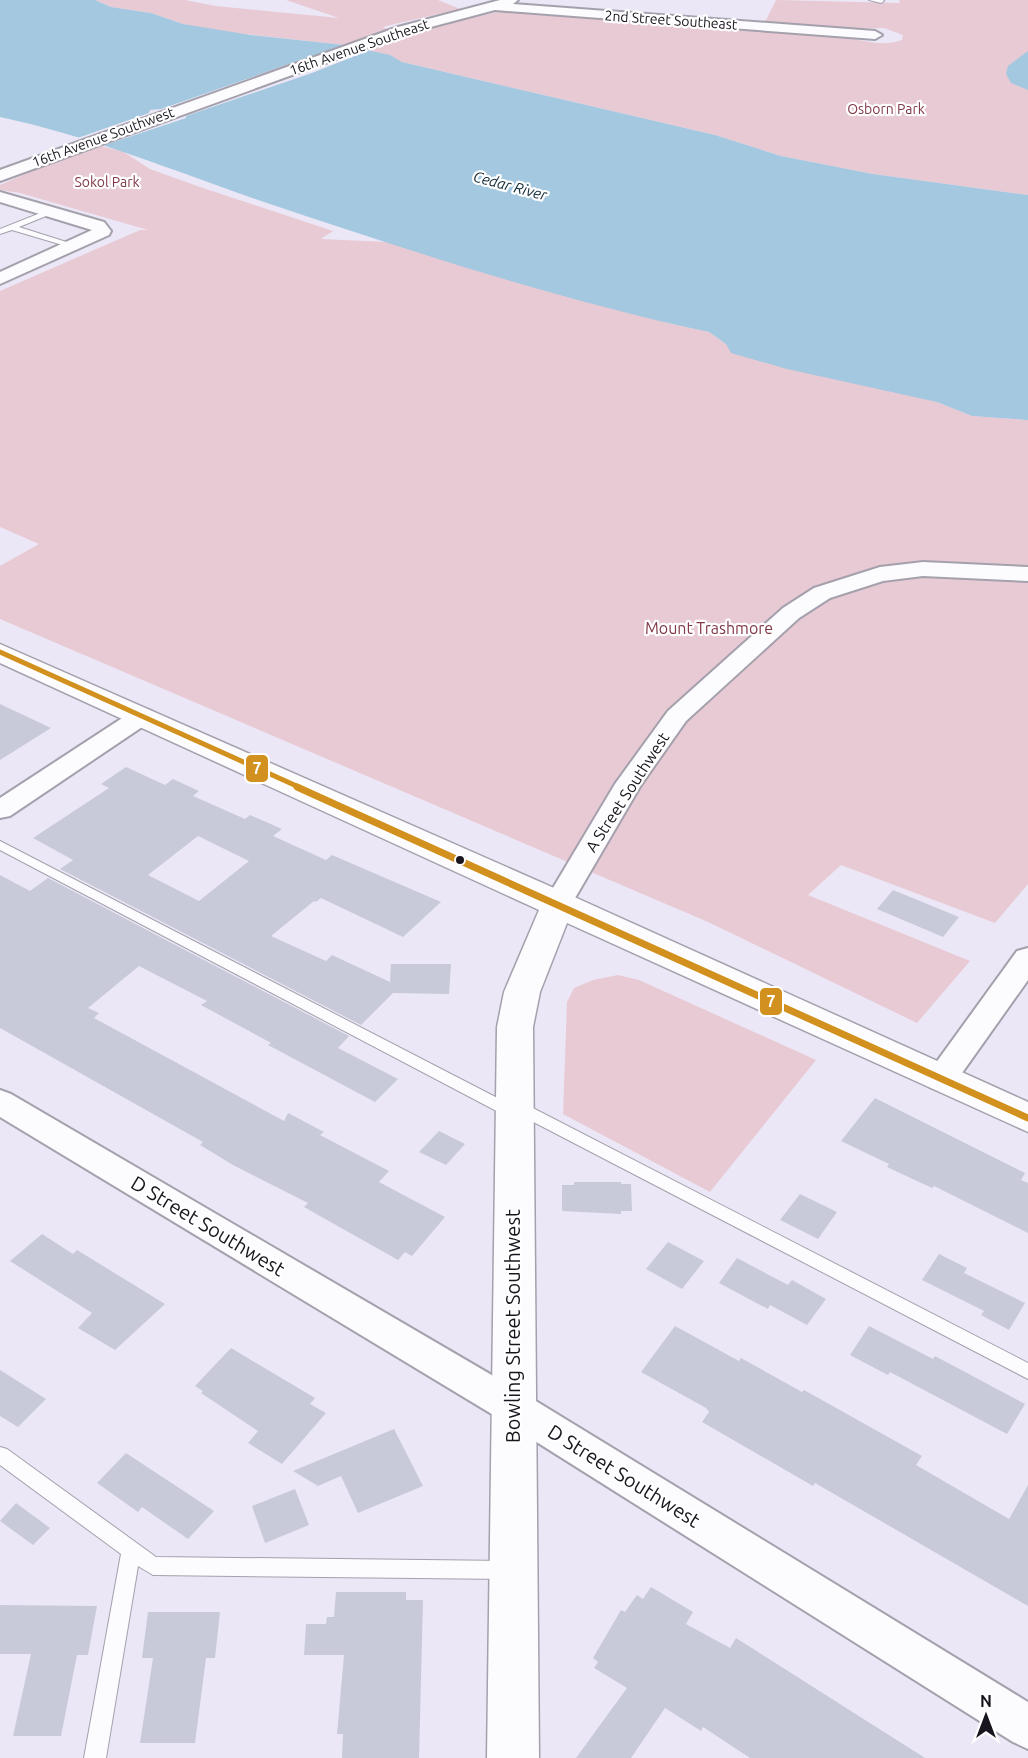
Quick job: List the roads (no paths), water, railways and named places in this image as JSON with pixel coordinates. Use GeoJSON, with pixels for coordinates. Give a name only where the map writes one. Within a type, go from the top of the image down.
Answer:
{"type":"FeatureCollection","features":[{"type":"Feature","properties":{"kind":"main road"},"geometry":{"type":"LineString","coordinates":[[0,652],[1028,1118]]}},
{"type":"Feature","properties":{"kind":"main road","name":"Bowling Street Southwest"},"geometry":{"type":"LineString","coordinates":[[513,1758],[515,1570],[512,1108],[514,1027],[522,992],[558,903]]}},
{"type":"Feature","properties":{"kind":"street","name":"2nd Street Southeast"},"geometry":{"type":"LineString","coordinates":[[469,0],[496,7],[875,35]]}},
{"type":"Feature","properties":{"kind":"street","name":"16th Avenue Southeast"},"geometry":{"type":"LineString","coordinates":[[207,99],[424,23],[496,7],[512,0]]}},
{"type":"Feature","properties":{"kind":"street","name":"16th Avenue Southwest"},"geometry":{"type":"LineString","coordinates":[[0,176],[70,148],[207,99]]}},
{"type":"Feature","properties":{"kind":"street"},"geometry":{"type":"LineString","coordinates":[[0,197],[98,226],[103,231],[73,247],[0,279]]}},
{"type":"Feature","properties":{"kind":"street","name":"A Street Southwest"},"geometry":{"type":"LineString","coordinates":[[558,903],[628,784],[677,716],[791,614],[822,593],[880,574],[923,569],[1028,574]]}},
{"type":"Feature","properties":{"kind":"street"},"geometry":{"type":"LineString","coordinates":[[0,810],[142,716]]}},
{"type":"Feature","properties":{"kind":"street"},"geometry":{"type":"LineString","coordinates":[[941,1079],[1028,958]]}},
{"type":"Feature","properties":{"kind":"street","name":"D Street Southwest"},"geometry":{"type":"LineString","coordinates":[[0,1102],[513,1407],[1028,1727]]}},
{"type":"Feature","properties":{"kind":"lane"},"geometry":{"type":"LineString","coordinates":[[872,0],[881,1]]}},
{"type":"Feature","properties":{"kind":"lane"},"geometry":{"type":"LineString","coordinates":[[0,232],[48,212]]}},
{"type":"Feature","properties":{"kind":"lane"},"geometry":{"type":"LineString","coordinates":[[12,227],[73,247]]}},
{"type":"Feature","properties":{"kind":"lane"},"geometry":{"type":"LineString","coordinates":[[0,845],[1028,1372]]}},
{"type":"Feature","properties":{"kind":"lane"},"geometry":{"type":"LineString","coordinates":[[0,1455],[153,1566],[515,1570]]}},
{"type":"Feature","properties":{"kind":"lane"},"geometry":{"type":"LineString","coordinates":[[95,1758],[131,1550]]}},
{"type":"Feature","properties":{"kind":"water","name":"Cedar River"},"geometry":{"type":"Polygon","coordinates":[[[0,0],[95,0],[111,7],[151,13],[183,24],[251,35],[344,45],[390,55],[402,62],[715,135],[781,156],[873,174],[1028,195],[1028,420],[972,416],[937,402],[787,369],[731,353],[726,344],[709,332],[541,290],[264,202],[100,144],[0,117],[0,0]]]}},
{"type":"Feature","properties":{"kind":"water"},"geometry":{"type":"Polygon","coordinates":[[[1028,51],[1028,90],[1011,83],[1006,74],[1008,66],[1028,51]]]}},
{"type":"Feature","properties":{"kind":"park label","name":"Osborn Park"},"geometry":{"type":"Point","coordinates":[886,109]}},
{"type":"Feature","properties":{"kind":"park label","name":"Sokol Park"},"geometry":{"type":"Point","coordinates":[107,182]}},
{"type":"Feature","properties":{"kind":"park label","name":"Mount Trashmore"},"geometry":{"type":"Point","coordinates":[709,628]}}]}
